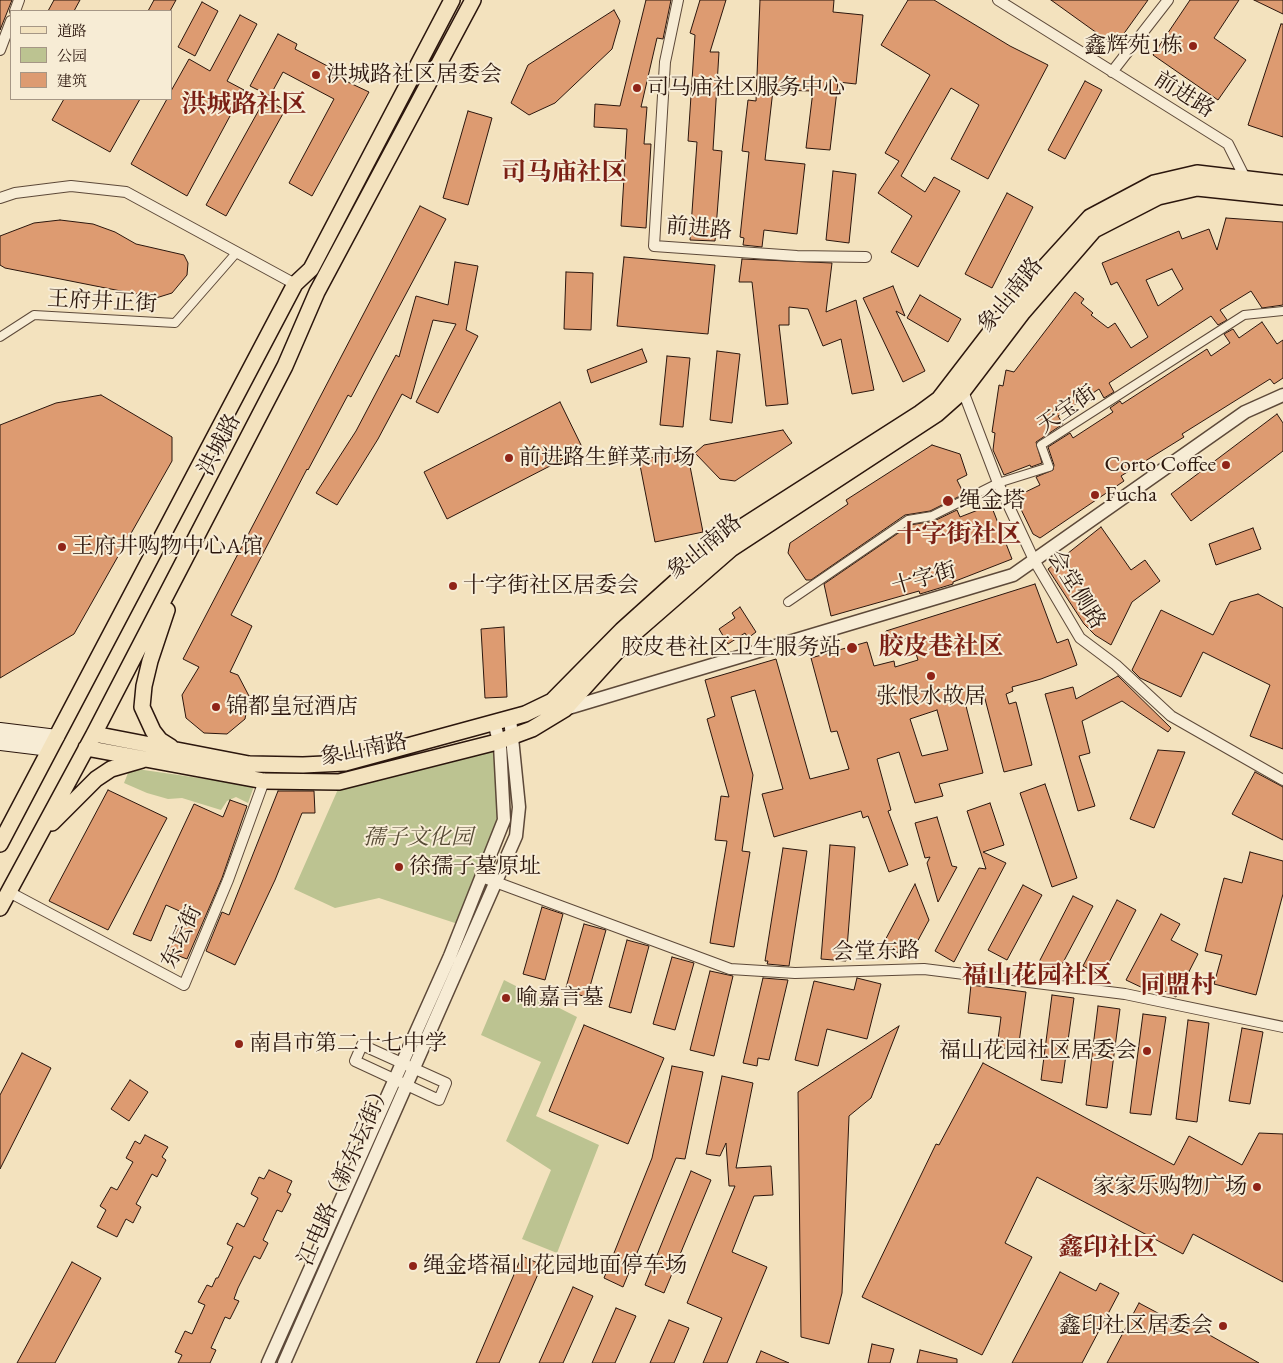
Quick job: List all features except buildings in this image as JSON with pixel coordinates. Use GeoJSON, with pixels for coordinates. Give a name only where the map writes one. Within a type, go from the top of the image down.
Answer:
{"type":"FeatureCollection","features":[{"type":"Feature","properties":{"kind":"main road","name":"洪城路"},"geometry":{"type":"LineString","coordinates":[[0,844],[295,284],[311,269],[452,0]]}},
{"type":"Feature","properties":{"kind":"main road","name":"洪城路"},"geometry":{"type":"LineString","coordinates":[[0,908],[94,734],[285,366],[318,292],[473,0]]}},
{"type":"Feature","properties":{"kind":"main road","name":"象山南路"},"geometry":{"type":"LineString","coordinates":[[94,734],[249,764],[303,765],[345,763],[510,718],[552,701],[622,630],[723,539],[920,414],[938,399],[1019,295],[1090,217],[1154,184],[1197,173],[1283,197]]}},
{"type":"Feature","properties":{"kind":"main road","name":"象山南路"},"geometry":{"type":"LineString","coordinates":[[86,748],[264,781],[338,782],[506,739],[532,730],[565,709],[630,638],[731,550],[937,414],[963,391],[1023,312],[1094,230],[1158,197],[1197,188],[1283,183]]}},
{"type":"Feature","properties":{"kind":"main road"},"geometry":{"type":"LineString","coordinates":[[177,750],[160,740],[153,731],[142,707],[144,686],[150,661],[182,564]]}},
{"type":"Feature","properties":{"kind":"main road"},"geometry":{"type":"LineString","coordinates":[[0,730],[53,743]]}},
{"type":"Feature","properties":{"kind":"main road"},"geometry":{"type":"LineString","coordinates":[[0,743],[53,743]]}},
{"type":"Feature","properties":{"kind":"main road"},"geometry":{"type":"LineString","coordinates":[[39,836],[96,779],[111,769],[145,759]]}},
{"type":"Feature","properties":{"kind":"street","name":"前进路"},"geometry":{"type":"LineString","coordinates":[[678,0],[665,62],[654,246],[797,256],[866,256]]}},
{"type":"Feature","properties":{"kind":"street","name":"前进路"},"geometry":{"type":"LineString","coordinates":[[998,0],[1228,144],[1248,186]]}},
{"type":"Feature","properties":{"kind":"street"},"geometry":{"type":"LineString","coordinates":[[1112,72],[1168,0]]}},
{"type":"Feature","properties":{"kind":"street"},"geometry":{"type":"LineString","coordinates":[[0,50],[10,24]]}},
{"type":"Feature","properties":{"kind":"street"},"geometry":{"type":"LineString","coordinates":[[0,198],[15,193],[71,186],[126,192],[295,284]]}},
{"type":"Feature","properties":{"kind":"street","name":"王府井正街"},"geometry":{"type":"LineString","coordinates":[[0,337],[34,315],[175,323],[237,252]]}},
{"type":"Feature","properties":{"kind":"street","name":"天宝街"},"geometry":{"type":"LineString","coordinates":[[788,602],[908,520],[932,516],[998,483],[1049,467],[1041,445],[1244,315],[1283,311]]}},
{"type":"Feature","properties":{"kind":"street","name":"会堂侧路"},"geometry":{"type":"LineString","coordinates":[[963,391],[998,483],[1034,560],[1080,638],[1116,666],[1171,716],[1283,780]]}},
{"type":"Feature","properties":{"kind":"street","name":"十字街"},"geometry":{"type":"LineString","coordinates":[[565,709],[1012,575],[1245,412],[1283,395]]}},
{"type":"Feature","properties":{"kind":"street","name":"江电路（新东坛街）"},"geometry":{"type":"LineString","coordinates":[[408,1066],[504,820],[506,739],[510,718]]}},
{"type":"Feature","properties":{"kind":"street","name":"江电路（新东坛街）"},"geometry":{"type":"LineString","coordinates":[[268,1363],[516,836],[519,807],[506,739],[494,722]]}},
{"type":"Feature","properties":{"kind":"street","name":"东坛街"},"geometry":{"type":"LineString","coordinates":[[9,892],[184,984],[228,880],[264,781]]}},
{"type":"Feature","properties":{"kind":"street","name":"会堂东路"},"geometry":{"type":"LineString","coordinates":[[482,877],[730,969],[795,972],[924,969],[1125,994],[1283,1027]]}},
{"type":"Feature","properties":{"kind":"street"},"geometry":{"type":"LineString","coordinates":[[362,1045],[408,1066],[446,1083],[439,1100],[355,1061],[362,1045]]}},
{"type":"Feature","properties":{"kind":"street","name":"江电路（新东坛街）"},"geometry":{"type":"LineString","coordinates":[[284,1363],[400,1082]]}},
{"type":"Feature","properties":{"kind":"green space","name":"孺子文化园"},"geometry":{"type":"Polygon","coordinates":[[[495,748],[499,819],[458,924],[379,898],[335,908],[294,889],[339,787],[495,748]]]}},
{"type":"Feature","properties":{"kind":"green space"},"geometry":{"type":"Polygon","coordinates":[[[130,768],[254,786],[248,803],[236,797],[227,801],[221,810],[182,798],[168,799],[147,793],[124,783],[130,768]]]}},
{"type":"Feature","properties":{"kind":"green space"},"geometry":{"type":"Polygon","coordinates":[[[504,980],[577,1017],[536,1116],[599,1145],[557,1253],[522,1239],[551,1170],[506,1141],[541,1062],[481,1035],[504,980]]]}},
{"type":"Feature","properties":{"kind":"place","name":"鑫辉苑1栋"},"geometry":{"type":"Point","coordinates":[1193,46]}},
{"type":"Feature","properties":{"kind":"place","name":"洪城路社区居委会"},"geometry":{"type":"Point","coordinates":[316,75]}},
{"type":"Feature","properties":{"kind":"place","name":"司马庙社区服务中心"},"geometry":{"type":"Point","coordinates":[637,88]}},
{"type":"Feature","properties":{"kind":"place","name":"前进路生鲜菜市场"},"geometry":{"type":"Point","coordinates":[509,458]}},
{"type":"Feature","properties":{"kind":"place","name":"Corto Coffee"},"geometry":{"type":"Point","coordinates":[1226,465]}},
{"type":"Feature","properties":{"kind":"place","name":"Fucha"},"geometry":{"type":"Point","coordinates":[1095,495]}},
{"type":"Feature","properties":{"kind":"place","name":"绳金塔"},"geometry":{"type":"Point","coordinates":[948,501]}},
{"type":"Feature","properties":{"kind":"place","name":"王府井购物中心A馆"},"geometry":{"type":"Point","coordinates":[62,547]}},
{"type":"Feature","properties":{"kind":"place","name":"十字街社区居委会"},"geometry":{"type":"Point","coordinates":[453,586]}},
{"type":"Feature","properties":{"kind":"place","name":"胶皮巷社区卫生服务站"},"geometry":{"type":"Point","coordinates":[852,648]}},
{"type":"Feature","properties":{"kind":"place","name":"张恨水故居"},"geometry":{"type":"Point","coordinates":[931,676]}},
{"type":"Feature","properties":{"kind":"place","name":"锦都皇冠酒店"},"geometry":{"type":"Point","coordinates":[216,707]}},
{"type":"Feature","properties":{"kind":"place","name":"徐孺子墓原址"},"geometry":{"type":"Point","coordinates":[399,867]}},
{"type":"Feature","properties":{"kind":"place","name":"喻嘉言墓"},"geometry":{"type":"Point","coordinates":[506,998]}},
{"type":"Feature","properties":{"kind":"place","name":"南昌市第二十七中学"},"geometry":{"type":"Point","coordinates":[239,1044]}},
{"type":"Feature","properties":{"kind":"place","name":"福山花园社区居委会"},"geometry":{"type":"Point","coordinates":[1147,1051]}},
{"type":"Feature","properties":{"kind":"place","name":"家家乐购物广场"},"geometry":{"type":"Point","coordinates":[1257,1187]}},
{"type":"Feature","properties":{"kind":"place","name":"绳金塔福山花园地面停车场"},"geometry":{"type":"Point","coordinates":[413,1266]}},
{"type":"Feature","properties":{"kind":"place","name":"鑫印社区居委会"},"geometry":{"type":"Point","coordinates":[1223,1326]}},
{"type":"Feature","properties":{"kind":"district","name":"洪城路社区"},"geometry":{"type":"Point","coordinates":[244,105]}},
{"type":"Feature","properties":{"kind":"district","name":"司马庙社区"},"geometry":{"type":"Point","coordinates":[564,173]}},
{"type":"Feature","properties":{"kind":"district","name":"十字街社区"},"geometry":{"type":"Point","coordinates":[959,535]}},
{"type":"Feature","properties":{"kind":"district","name":"胶皮巷社区"},"geometry":{"type":"Point","coordinates":[941,647]}},
{"type":"Feature","properties":{"kind":"district","name":"福山花园社区"},"geometry":{"type":"Point","coordinates":[1037,976]}},
{"type":"Feature","properties":{"kind":"district","name":"同盟村"},"geometry":{"type":"Point","coordinates":[1178,986]}},
{"type":"Feature","properties":{"kind":"district","name":"鑫印社区"},"geometry":{"type":"Point","coordinates":[1108,1248]}}]}
